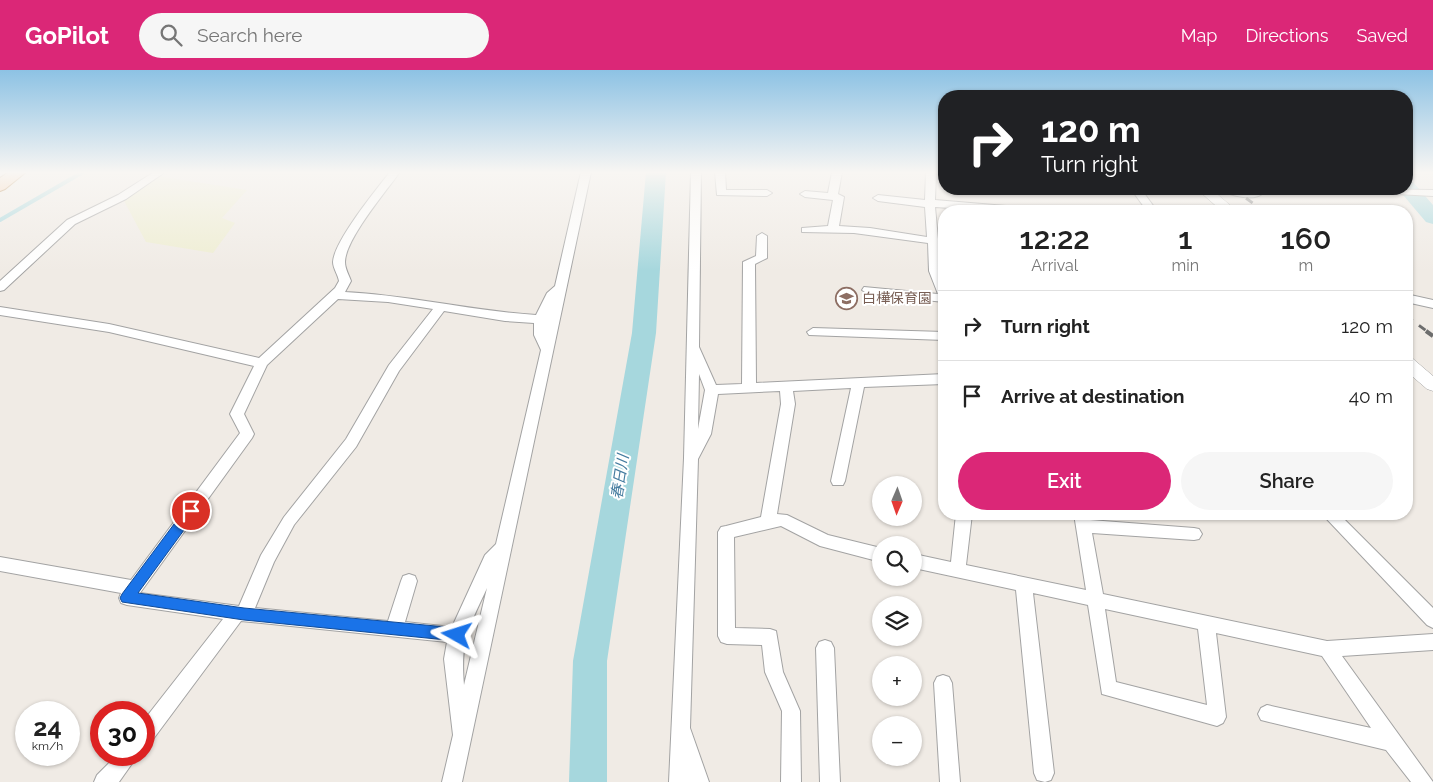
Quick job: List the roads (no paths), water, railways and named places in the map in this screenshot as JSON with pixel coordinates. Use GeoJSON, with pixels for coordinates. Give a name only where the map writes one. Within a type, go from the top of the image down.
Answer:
{"type":"FeatureCollection","features":[{"type":"Feature","properties":{"kind":"street"},"geometry":{"type":"LineString","coordinates":[[0,287],[72,222],[106,205]]}},
{"type":"Feature","properties":{"kind":"street"},"geometry":{"type":"LineString","coordinates":[[371,205],[342,249],[339,263],[345,281],[336,296],[262,363],[237,414],[247,434],[127,598],[240,614],[457,635]]}},
{"type":"Feature","properties":{"kind":"street"},"geometry":{"type":"LineString","coordinates":[[452,782],[579,205]]}},
{"type":"Feature","properties":{"kind":"street"},"geometry":{"type":"LineString","coordinates":[[679,782],[692,458],[695,205]]}},
{"type":"Feature","properties":{"kind":"street"},"geometry":{"type":"LineString","coordinates":[[833,227],[837,205]]}},
{"type":"Feature","properties":{"kind":"street"},"geometry":{"type":"LineString","coordinates":[[930,205],[933,241],[938,256]]}},
{"type":"Feature","properties":{"kind":"street"},"geometry":{"type":"LineString","coordinates":[[806,230],[833,227],[860,228],[933,241]]}},
{"type":"Feature","properties":{"kind":"street"},"geometry":{"type":"LineString","coordinates":[[749,388],[749,262],[761,258],[762,236]]}},
{"type":"Feature","properties":{"kind":"street"},"geometry":{"type":"LineString","coordinates":[[938,266],[935,271],[938,279]]}},
{"type":"Feature","properties":{"kind":"street"},"geometry":{"type":"LineString","coordinates":[[547,350],[541,344],[539,319],[552,294],[561,286]]}},
{"type":"Feature","properties":{"kind":"street"},"geometry":{"type":"LineString","coordinates":[[868,290],[938,297]]}},
{"type":"Feature","properties":{"kind":"street"},"geometry":{"type":"LineString","coordinates":[[336,296],[388,298],[504,317],[539,319]]}},
{"type":"Feature","properties":{"kind":"street"},"geometry":{"type":"LineString","coordinates":[[1413,300],[1433,304]]}},
{"type":"Feature","properties":{"kind":"street"},"geometry":{"type":"LineString","coordinates":[[155,721],[240,614],[289,520],[351,443],[394,368],[441,307]]}},
{"type":"Feature","properties":{"kind":"street"},"geometry":{"type":"LineString","coordinates":[[0,311],[110,328],[262,363]]}},
{"type":"Feature","properties":{"kind":"street"},"geometry":{"type":"LineString","coordinates":[[813,332],[938,336]]}},
{"type":"Feature","properties":{"kind":"street"},"geometry":{"type":"LineString","coordinates":[[692,458],[702,444],[707,431],[712,390],[693,346]]}},
{"type":"Feature","properties":{"kind":"street"},"geometry":{"type":"LineString","coordinates":[[1413,368],[1433,385]]}},
{"type":"Feature","properties":{"kind":"street"},"geometry":{"type":"LineString","coordinates":[[712,390],[858,385],[938,379]]}},
{"type":"Feature","properties":{"kind":"street"},"geometry":{"type":"LineString","coordinates":[[838,481],[858,385]]}},
{"type":"Feature","properties":{"kind":"street"},"geometry":{"type":"LineString","coordinates":[[768,523],[788,404],[786,386]]}},
{"type":"Feature","properties":{"kind":"street"},"geometry":{"type":"LineString","coordinates":[[791,782],[791,710],[774,672],[770,637],[727,636],[726,532],[782,519],[825,541],[872,553]]}},
{"type":"Feature","properties":{"kind":"street"},"geometry":{"type":"LineString","coordinates":[[958,570],[963,520]]}},
{"type":"Feature","properties":{"kind":"street"},"geometry":{"type":"LineString","coordinates":[[1194,534],[1083,520],[1108,688],[1217,718],[1206,624]]}},
{"type":"Feature","properties":{"kind":"street"},"geometry":{"type":"LineString","coordinates":[[1335,520],[1410,594],[1433,620]]}},
{"type":"Feature","properties":{"kind":"street"},"geometry":{"type":"LineString","coordinates":[[461,743],[453,659],[457,635],[491,560],[504,547]]}},
{"type":"Feature","properties":{"kind":"street"},"geometry":{"type":"LineString","coordinates":[[922,563],[1024,586],[1327,649],[1433,642]]}},
{"type":"Feature","properties":{"kind":"street"},"geometry":{"type":"LineString","coordinates":[[0,564],[134,588]]}},
{"type":"Feature","properties":{"kind":"street"},"geometry":{"type":"LineString","coordinates":[[394,629],[409,581]]}},
{"type":"Feature","properties":{"kind":"street"},"geometry":{"type":"LineString","coordinates":[[1024,586],[1044,773]]}},
{"type":"Feature","properties":{"kind":"street"},"geometry":{"type":"LineString","coordinates":[[825,648],[830,782]]}},
{"type":"Feature","properties":{"kind":"street"},"geometry":{"type":"LineString","coordinates":[[1327,649],[1391,742],[1423,782]]}},
{"type":"Feature","properties":{"kind":"street"},"geometry":{"type":"LineString","coordinates":[[943,683],[950,782]]}},
{"type":"Feature","properties":{"kind":"street"},"geometry":{"type":"LineString","coordinates":[[1267,714],[1391,742]]}},
{"type":"Feature","properties":{"kind":"street"},"geometry":{"type":"LineString","coordinates":[[681,722],[698,782]]}},
{"type":"Feature","properties":{"kind":"street"},"geometry":{"type":"LineString","coordinates":[[104,782],[120,766]]}},
{"type":"Feature","properties":{"kind":"waterway"},"geometry":{"type":"LineString","coordinates":[[0,220],[26,205]]}},
{"type":"Feature","properties":{"kind":"waterway","name":"春日川"},"geometry":{"type":"LineString","coordinates":[[588,782],[590,661],[644,333],[654,205]]}},
{"type":"Feature","properties":{"kind":"waterway"},"geometry":{"type":"LineString","coordinates":[[1422,205],[1433,218]]}},
{"type":"Feature","properties":{"kind":"railway"},"geometry":{"type":"LineString","coordinates":[[1413,321],[1428,332]]}},
{"type":"Feature","properties":{"kind":"railway"},"geometry":{"type":"LineString","coordinates":[[1426,331],[1433,336]]}},
{"type":"Feature","properties":{"kind":"place","name":"白樺保育園"},"geometry":{"type":"Point","coordinates":[846,298]}}]}
